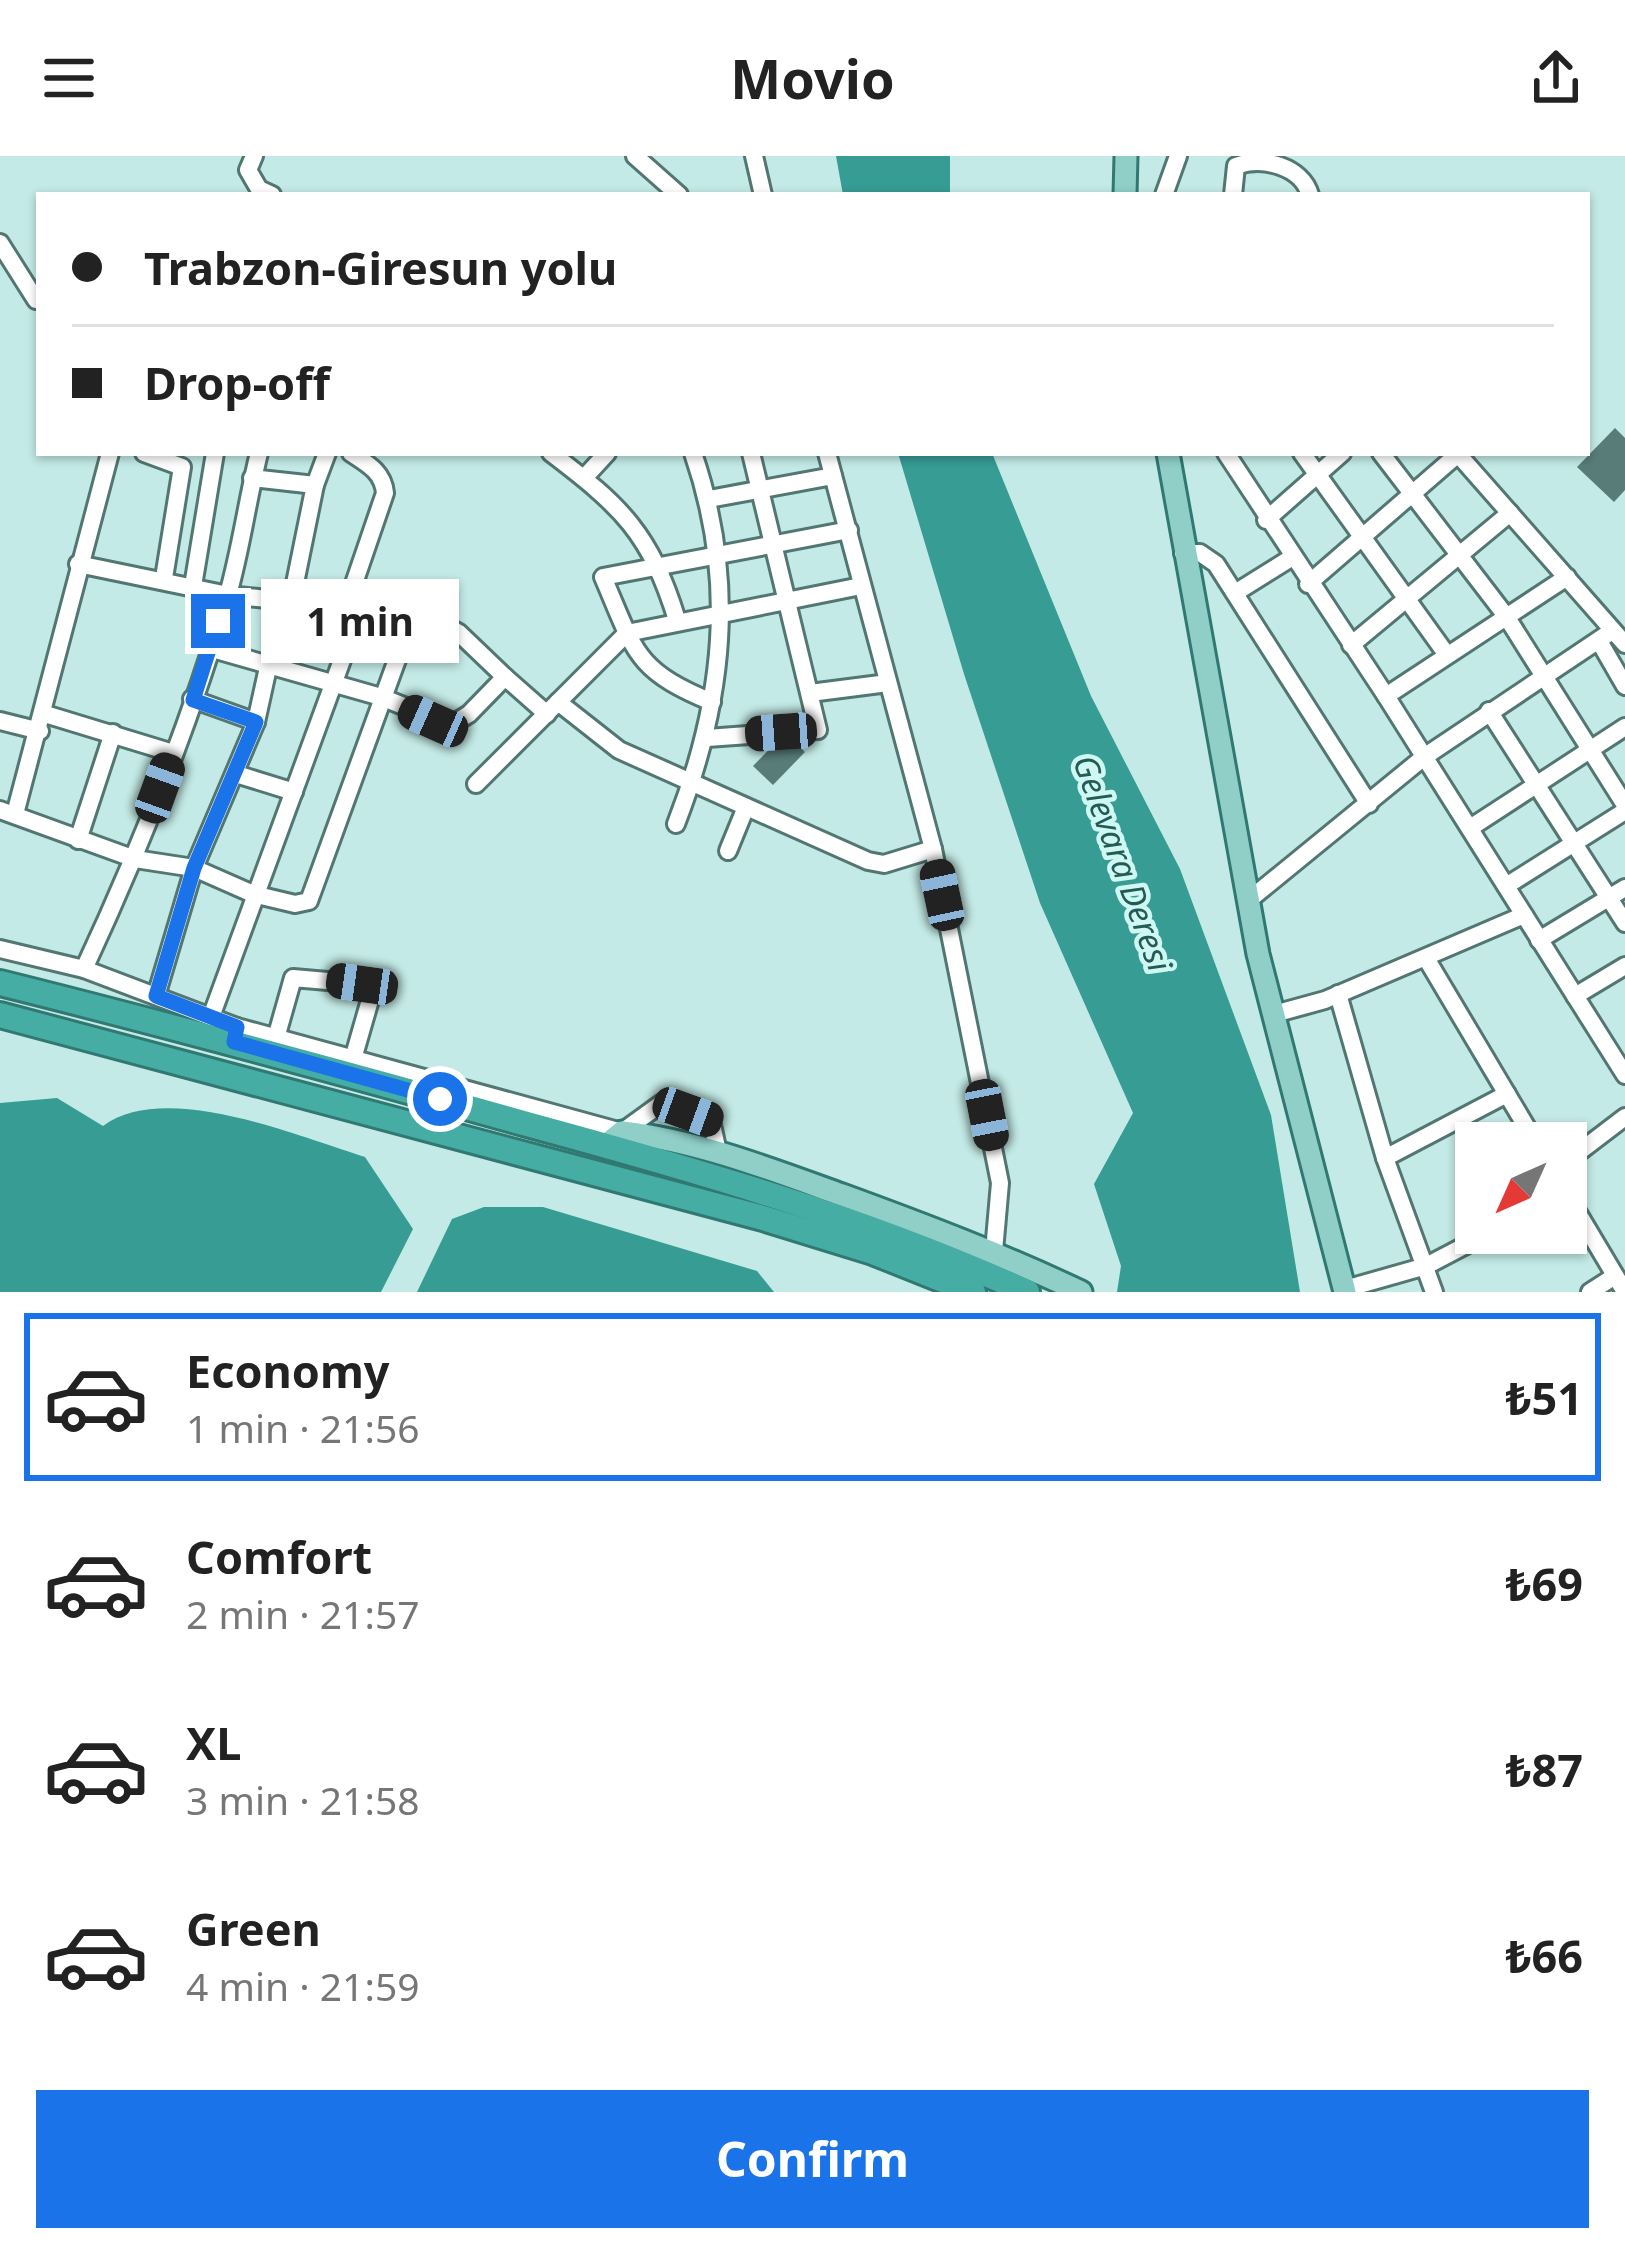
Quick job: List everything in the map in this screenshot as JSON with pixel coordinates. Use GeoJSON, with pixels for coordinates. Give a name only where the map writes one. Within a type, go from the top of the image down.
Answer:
{"type":"FeatureCollection","features":[{"type":"Feature","properties":{"kind":"highway"},"geometry":{"type":"LineString","coordinates":[[0,983],[235,1035],[614,1139],[907,1241],[1027,1292]]}},
{"type":"Feature","properties":{"kind":"highway"},"geometry":{"type":"LineString","coordinates":[[0,1015],[763,1218],[873,1252],[973,1292]]}},
{"type":"Feature","properties":{"kind":"main road"},"geometry":{"type":"LineString","coordinates":[[1125,192],[1126,156]]}},
{"type":"Feature","properties":{"kind":"main road"},"geometry":{"type":"LineString","coordinates":[[1168,456],[1183,553],[1274,1015],[1345,1290]]}},
{"type":"Feature","properties":{"kind":"main road"},"geometry":{"type":"LineString","coordinates":[[614,1139],[670,1138],[718,1152],[994,1251],[1081,1292]]}},
{"type":"Feature","properties":{"kind":"street"},"geometry":{"type":"LineString","coordinates":[[254,156],[248,170],[266,192]]}},
{"type":"Feature","properties":{"kind":"street"},"geometry":{"type":"LineString","coordinates":[[754,156],[762,192]]}},
{"type":"Feature","properties":{"kind":"street"},"geometry":{"type":"LineString","coordinates":[[1165,192],[1178,156]]}},
{"type":"Feature","properties":{"kind":"street"},"geometry":{"type":"LineString","coordinates":[[1233,192],[1234,170],[1251,158],[1284,162],[1299,173],[1308,192]]}},
{"type":"Feature","properties":{"kind":"street"},"geometry":{"type":"LineString","coordinates":[[644,159],[673,192]]}},
{"type":"Feature","properties":{"kind":"street"},"geometry":{"type":"LineString","coordinates":[[0,243],[35,300]]}},
{"type":"Feature","properties":{"kind":"street"},"geometry":{"type":"LineString","coordinates":[[109,456],[42,722],[8,812],[135,859],[194,868],[254,894],[295,904],[310,901],[410,624]]}},
{"type":"Feature","properties":{"kind":"street"},"geometry":{"type":"LineString","coordinates":[[153,456],[182,466],[164,578]]}},
{"type":"Feature","properties":{"kind":"street"},"geometry":{"type":"LineString","coordinates":[[193,586],[215,456]]}},
{"type":"Feature","properties":{"kind":"street"},"geometry":{"type":"LineString","coordinates":[[85,969],[135,859],[193,700],[228,595],[258,456]]}},
{"type":"Feature","properties":{"kind":"street"},"geometry":{"type":"LineString","coordinates":[[156,996],[194,868],[256,722],[326,456]]}},
{"type":"Feature","properties":{"kind":"street"},"geometry":{"type":"LineString","coordinates":[[211,1017],[332,683],[386,493],[384,480],[356,456]]}},
{"type":"Feature","properties":{"kind":"street"},"geometry":{"type":"LineString","coordinates":[[555,456],[628,518],[660,566],[677,620]]}},
{"type":"Feature","properties":{"kind":"street"},"geometry":{"type":"LineString","coordinates":[[584,478],[604,456]]}},
{"type":"Feature","properties":{"kind":"street"},"geometry":{"type":"LineString","coordinates":[[676,824],[707,738],[722,643],[709,499],[694,456]]}},
{"type":"Feature","properties":{"kind":"street"},"geometry":{"type":"LineString","coordinates":[[707,738],[818,730],[752,456]]}},
{"type":"Feature","properties":{"kind":"street"},"geometry":{"type":"LineString","coordinates":[[828,456],[933,849],[1000,1183],[994,1251]]}},
{"type":"Feature","properties":{"kind":"street"},"geometry":{"type":"LineString","coordinates":[[1232,456],[1266,520],[1386,696],[1623,1066]]}},
{"type":"Feature","properties":{"kind":"street"},"geometry":{"type":"LineString","coordinates":[[1304,456],[1447,655]]}},
{"type":"Feature","properties":{"kind":"street"},"geometry":{"type":"LineString","coordinates":[[1266,520],[1339,456]]}},
{"type":"Feature","properties":{"kind":"street"},"geometry":{"type":"LineString","coordinates":[[1383,456],[1506,616],[1625,808],[1506,886]]}},
{"type":"Feature","properties":{"kind":"street"},"geometry":{"type":"LineString","coordinates":[[1308,584],[1454,456]]}},
{"type":"Feature","properties":{"kind":"street"},"geometry":{"type":"LineString","coordinates":[[1460,456],[1567,577],[1612,638],[1625,686]]}},
{"type":"Feature","properties":{"kind":"street"},"geometry":{"type":"LineString","coordinates":[[709,499],[833,476]]}},
{"type":"Feature","properties":{"kind":"street"},"geometry":{"type":"LineString","coordinates":[[253,478],[315,485]]}},
{"type":"Feature","properties":{"kind":"street"},"geometry":{"type":"LineString","coordinates":[[1351,645],[1510,513]]}},
{"type":"Feature","properties":{"kind":"street"},"geometry":{"type":"LineString","coordinates":[[712,702],[656,676],[632,647],[603,577],[848,530]]}},
{"type":"Feature","properties":{"kind":"street"},"geometry":{"type":"LineString","coordinates":[[1183,553],[1196,552],[1211,560],[1369,804]]}},
{"type":"Feature","properties":{"kind":"street"},"geometry":{"type":"LineString","coordinates":[[1234,593],[1291,558]]}},
{"type":"Feature","properties":{"kind":"street"},"geometry":{"type":"LineString","coordinates":[[79,563],[228,595],[292,598],[410,624],[430,617],[459,633],[505,676],[620,750],[868,861],[884,864],[933,849]]}},
{"type":"Feature","properties":{"kind":"street"},"geometry":{"type":"LineString","coordinates":[[1386,696],[1567,577]]}},
{"type":"Feature","properties":{"kind":"street"},"geometry":{"type":"LineString","coordinates":[[476,784],[627,633],[861,586]]}},
{"type":"Feature","properties":{"kind":"street"},"geometry":{"type":"LineString","coordinates":[[1250,900],[1424,757],[1545,674],[1612,638]]}},
{"type":"Feature","properties":{"kind":"street"},"geometry":{"type":"LineString","coordinates":[[209,648],[381,698],[452,725],[469,715],[505,676]]}},
{"type":"Feature","properties":{"kind":"street"},"geometry":{"type":"LineString","coordinates":[[809,693],[888,683]]}},
{"type":"Feature","properties":{"kind":"street"},"geometry":{"type":"LineString","coordinates":[[193,700],[256,722]]}},
{"type":"Feature","properties":{"kind":"street"},"geometry":{"type":"LineString","coordinates":[[1489,711],[1575,844],[1617,893],[1625,923]]}},
{"type":"Feature","properties":{"kind":"street"},"geometry":{"type":"LineString","coordinates":[[0,721],[113,733],[173,753]]}},
{"type":"Feature","properties":{"kind":"street"},"geometry":{"type":"LineString","coordinates":[[1470,828],[1625,727]]}},
{"type":"Feature","properties":{"kind":"street"},"geometry":{"type":"LineString","coordinates":[[78,840],[113,733]]}},
{"type":"Feature","properties":{"kind":"street"},"geometry":{"type":"LineString","coordinates":[[236,774],[294,792]]}},
{"type":"Feature","properties":{"kind":"street"},"geometry":{"type":"LineString","coordinates":[[728,851],[746,806]]}},
{"type":"Feature","properties":{"kind":"street"},"geometry":{"type":"LineString","coordinates":[[1539,940],[1617,893]]}},
{"type":"Feature","properties":{"kind":"street"},"geometry":{"type":"LineString","coordinates":[[1274,1015],[1339,994],[1524,915]]}},
{"type":"Feature","properties":{"kind":"street"},"geometry":{"type":"LineString","coordinates":[[0,949],[85,969],[211,1017],[235,1035],[275,1038],[352,1059],[614,1139],[662,1103],[711,1120],[718,1152]]}},
{"type":"Feature","properties":{"kind":"street"},"geometry":{"type":"LineString","coordinates":[[1426,958],[1524,1122]]}},
{"type":"Feature","properties":{"kind":"street"},"geometry":{"type":"LineString","coordinates":[[1575,996],[1625,966]]}},
{"type":"Feature","properties":{"kind":"street"},"geometry":{"type":"LineString","coordinates":[[275,1038],[290,983],[296,977],[362,984],[370,1000],[352,1059]]}},
{"type":"Feature","properties":{"kind":"street"},"geometry":{"type":"LineString","coordinates":[[1339,994],[1385,1158],[1434,1292]]}},
{"type":"Feature","properties":{"kind":"street"},"geometry":{"type":"LineString","coordinates":[[1385,1158],[1507,1094]]}},
{"type":"Feature","properties":{"kind":"street"},"geometry":{"type":"LineString","coordinates":[[1587,1146],[1625,1117]]}},
{"type":"Feature","properties":{"kind":"street"},"geometry":{"type":"LineString","coordinates":[[1587,1228],[1620,1284],[1590,1292]]}},
{"type":"Feature","properties":{"kind":"street"},"geometry":{"type":"LineString","coordinates":[[1345,1290],[1426,1266],[1455,1251]]}},
{"type":"Feature","properties":{"kind":"water"},"geometry":{"type":"Polygon","coordinates":[[[836,156],[950,156],[950,192],[842,192],[836,156]]]}},
{"type":"Feature","properties":{"kind":"water","name":"Gelevara Deresi"},"geometry":{"type":"Polygon","coordinates":[[[899,456],[993,456],[1091,696],[1180,869],[1271,1115],[1300,1292],[1117,1292],[1121,1266],[1094,1184],[1133,1113],[1040,903],[899,456]]]}},
{"type":"Feature","properties":{"kind":"water"},"geometry":{"type":"Polygon","coordinates":[[[57,1098],[103,1126],[129,1113],[195,1110],[269,1126],[365,1157],[413,1229],[381,1292],[0,1292],[0,1103],[57,1098]]]}},
{"type":"Feature","properties":{"kind":"water"},"geometry":{"type":"Polygon","coordinates":[[[484,1207],[543,1207],[757,1271],[774,1292],[417,1292],[452,1219],[484,1207]]]}},
{"type":"Feature","properties":{"kind":"building"},"geometry":{"type":"Polygon","coordinates":[[[1615,428],[1625,438],[1625,490],[1614,502],[1577,467],[1615,428]]]}},
{"type":"Feature","properties":{"kind":"building"},"geometry":{"type":"Polygon","coordinates":[[[785,733],[805,752],[773,785],[753,766],[785,733]]]}},
{"type":"Feature","properties":{"kind":"route"},"geometry":{"type":"LineString","coordinates":[[218,621],[193,700],[256,722],[194,868],[156,996],[237,1027],[234,1042],[440,1099]]}}]}
